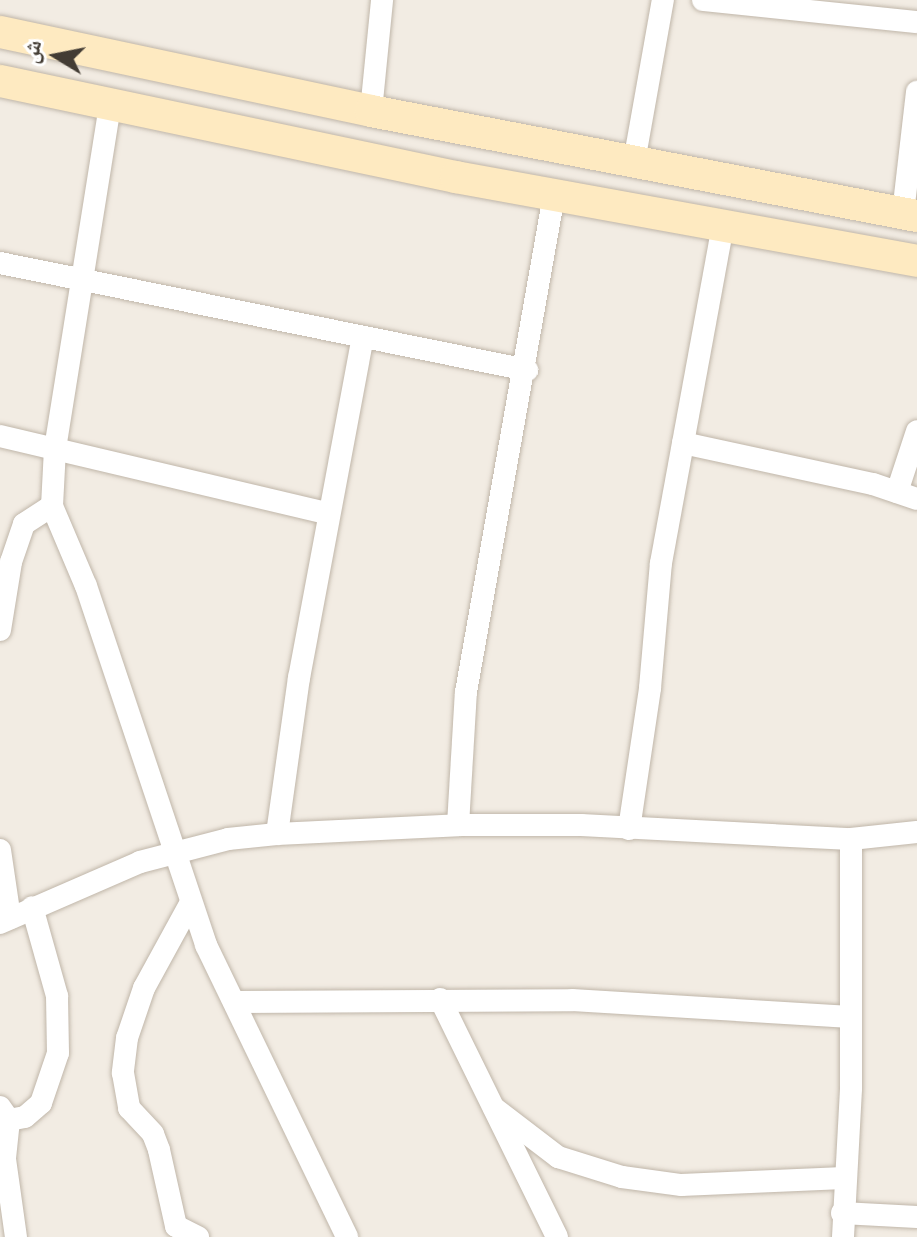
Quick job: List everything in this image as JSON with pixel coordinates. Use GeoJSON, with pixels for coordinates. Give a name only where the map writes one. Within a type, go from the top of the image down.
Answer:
{"type":"FeatureCollection","features":[{"type":"Feature","properties":{"kind":"street"},"geometry":{"type":"LineString","coordinates":[[371,111],[382,0]]}},
{"type":"Feature","properties":{"kind":"street"},"geometry":{"type":"LineString","coordinates":[[634,162],[663,0]]}},
{"type":"Feature","properties":{"kind":"street"},"geometry":{"type":"LineString","coordinates":[[713,1],[917,22]]}},
{"type":"Feature","properties":{"kind":"street"},"geometry":{"type":"LineString","coordinates":[[0,32],[371,111],[910,214],[917,92]]}},
{"type":"Feature","properties":{"kind":"street"},"geometry":{"type":"LineString","coordinates":[[67,97],[75,47]]}},
{"type":"Feature","properties":{"kind":"street"},"geometry":{"type":"LineString","coordinates":[[0,81],[554,195],[917,261]]}},
{"type":"Feature","properties":{"kind":"street"},"geometry":{"type":"LineString","coordinates":[[110,104],[55,449],[52,506],[86,586],[190,904],[347,1237]]}},
{"type":"Feature","properties":{"kind":"street"},"geometry":{"type":"LineString","coordinates":[[458,825],[466,692],[527,370],[554,195]]}},
{"type":"Feature","properties":{"kind":"street"},"geometry":{"type":"LineString","coordinates":[[629,829],[650,688],[661,563],[723,226]]}},
{"type":"Feature","properties":{"kind":"street"},"geometry":{"type":"LineString","coordinates":[[0,263],[527,370]]}},
{"type":"Feature","properties":{"kind":"street"},"geometry":{"type":"LineString","coordinates":[[277,834],[327,513],[363,337]]}},
{"type":"Feature","properties":{"kind":"street"},"geometry":{"type":"LineString","coordinates":[[683,443],[907,496],[917,431]]}},
{"type":"Feature","properties":{"kind":"street"},"geometry":{"type":"LineString","coordinates":[[0,436],[327,513]]}},
{"type":"Feature","properties":{"kind":"street"},"geometry":{"type":"LineString","coordinates":[[0,523],[24,524],[52,506]]}},
{"type":"Feature","properties":{"kind":"street"},"geometry":{"type":"LineString","coordinates":[[0,630],[11,562],[24,524]]}},
{"type":"Feature","properties":{"kind":"street"},"geometry":{"type":"LineString","coordinates":[[0,850],[5,920],[172,853],[277,834],[458,825],[851,839],[917,832]]}},
{"type":"Feature","properties":{"kind":"street"},"geometry":{"type":"LineString","coordinates":[[843,1237],[850,1017],[851,839]]}},
{"type":"Feature","properties":{"kind":"street"},"geometry":{"type":"LineString","coordinates":[[190,904],[144,988],[127,1038],[123,1073],[129,1108],[153,1134],[159,1150],[176,1226],[198,1237]]}},
{"type":"Feature","properties":{"kind":"street"},"geometry":{"type":"LineString","coordinates":[[16,1237],[5,1159],[4,1114],[25,1117],[41,1103],[58,1053],[57,996],[32,907]]}},
{"type":"Feature","properties":{"kind":"street"},"geometry":{"type":"LineString","coordinates":[[237,1002],[440,999],[636,1003],[850,1017]]}},
{"type":"Feature","properties":{"kind":"street"},"geometry":{"type":"LineString","coordinates":[[440,999],[557,1237]]}},
{"type":"Feature","properties":{"kind":"street"},"geometry":{"type":"LineString","coordinates":[[494,1108],[558,1157],[622,1177],[681,1185],[844,1178]]}},
{"type":"Feature","properties":{"kind":"street"},"geometry":{"type":"LineString","coordinates":[[842,1213],[917,1217]]}}]}
